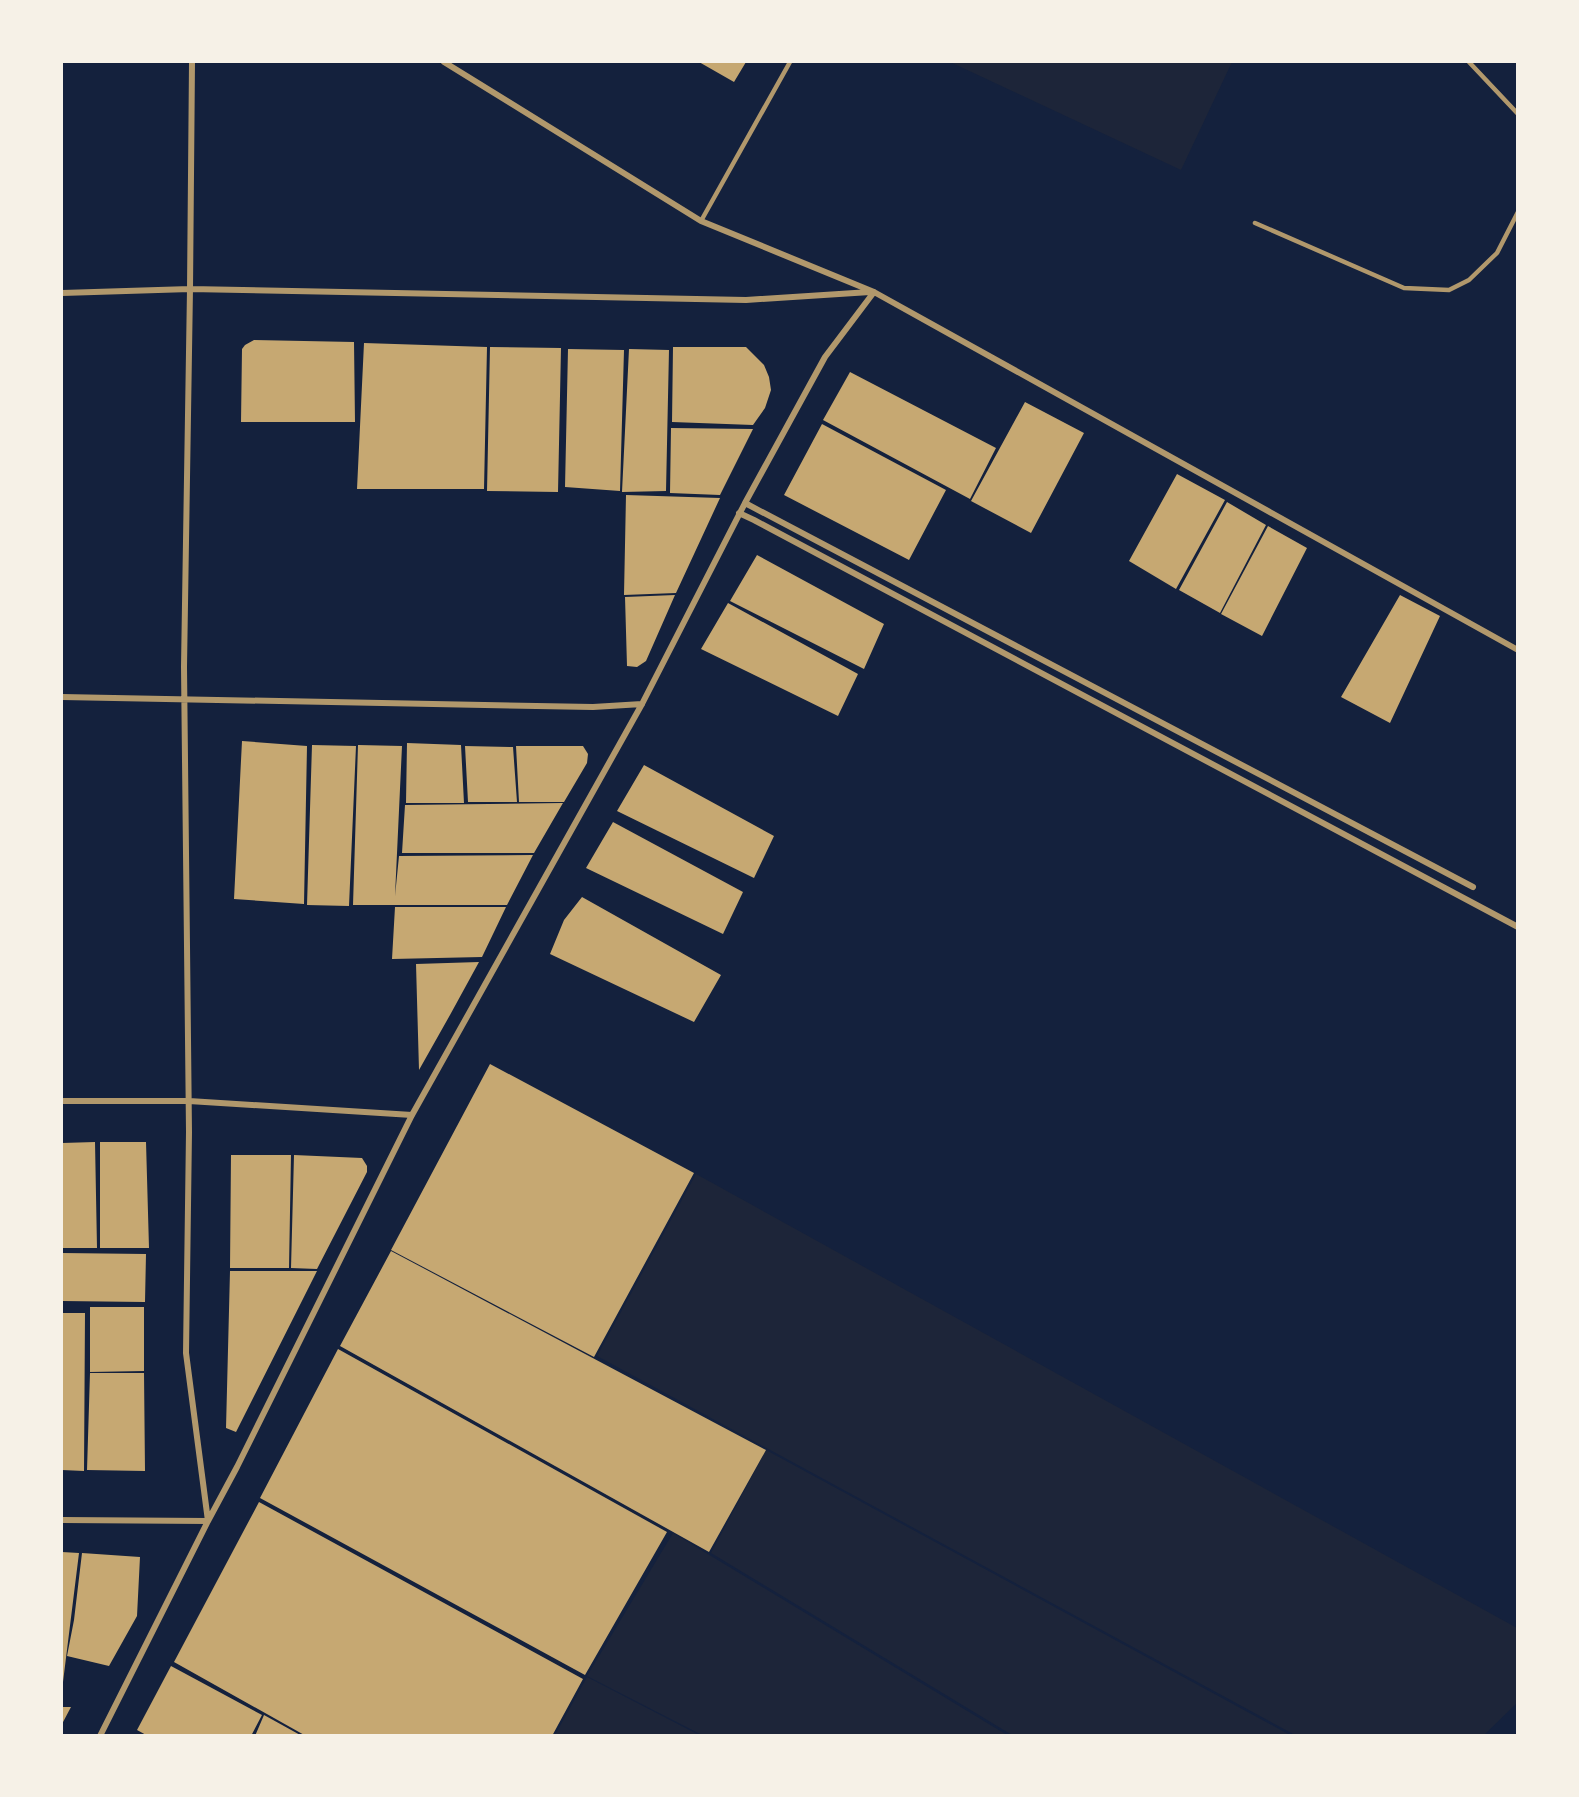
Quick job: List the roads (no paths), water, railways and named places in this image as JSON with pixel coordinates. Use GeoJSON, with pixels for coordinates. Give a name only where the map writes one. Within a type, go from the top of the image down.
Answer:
{"type":"FeatureCollection","features":[{"type":"Feature","properties":{"kind":"street"},"geometry":{"type":"LineString","coordinates":[[192,62],[184,667],[189,1101],[186,1353],[208,1521]]}},
{"type":"Feature","properties":{"kind":"street"},"geometry":{"type":"LineString","coordinates":[[444,62],[701,221],[874,292],[1518,650]]}},
{"type":"Feature","properties":{"kind":"street"},"geometry":{"type":"LineString","coordinates":[[62,293],[190,289],[746,300],[874,292]]}},
{"type":"Feature","properties":{"kind":"street"},"geometry":{"type":"LineString","coordinates":[[100,1736],[412,1115],[642,704],[739,513],[825,357],[874,292]]}},
{"type":"Feature","properties":{"kind":"street"},"geometry":{"type":"LineString","coordinates":[[745,503],[1473,887]]}},
{"type":"Feature","properties":{"kind":"street"},"geometry":{"type":"LineString","coordinates":[[739,513],[1518,927]]}},
{"type":"Feature","properties":{"kind":"street"},"geometry":{"type":"LineString","coordinates":[[62,697],[594,707],[642,704]]}},
{"type":"Feature","properties":{"kind":"street"},"geometry":{"type":"LineString","coordinates":[[62,1101],[189,1101],[412,1115]]}},
{"type":"Feature","properties":{"kind":"street"},"geometry":{"type":"LineString","coordinates":[[62,1520],[208,1521]]}},
{"type":"Feature","properties":{"kind":"lane"},"geometry":{"type":"LineString","coordinates":[[701,221],[790,62]]}},
{"type":"Feature","properties":{"kind":"lane"},"geometry":{"type":"LineString","coordinates":[[1469,62],[1518,114]]}},
{"type":"Feature","properties":{"kind":"lane"},"geometry":{"type":"LineString","coordinates":[[1255,223],[1404,288],[1449,290],[1469,280],[1497,254],[1518,212]]}}]}
